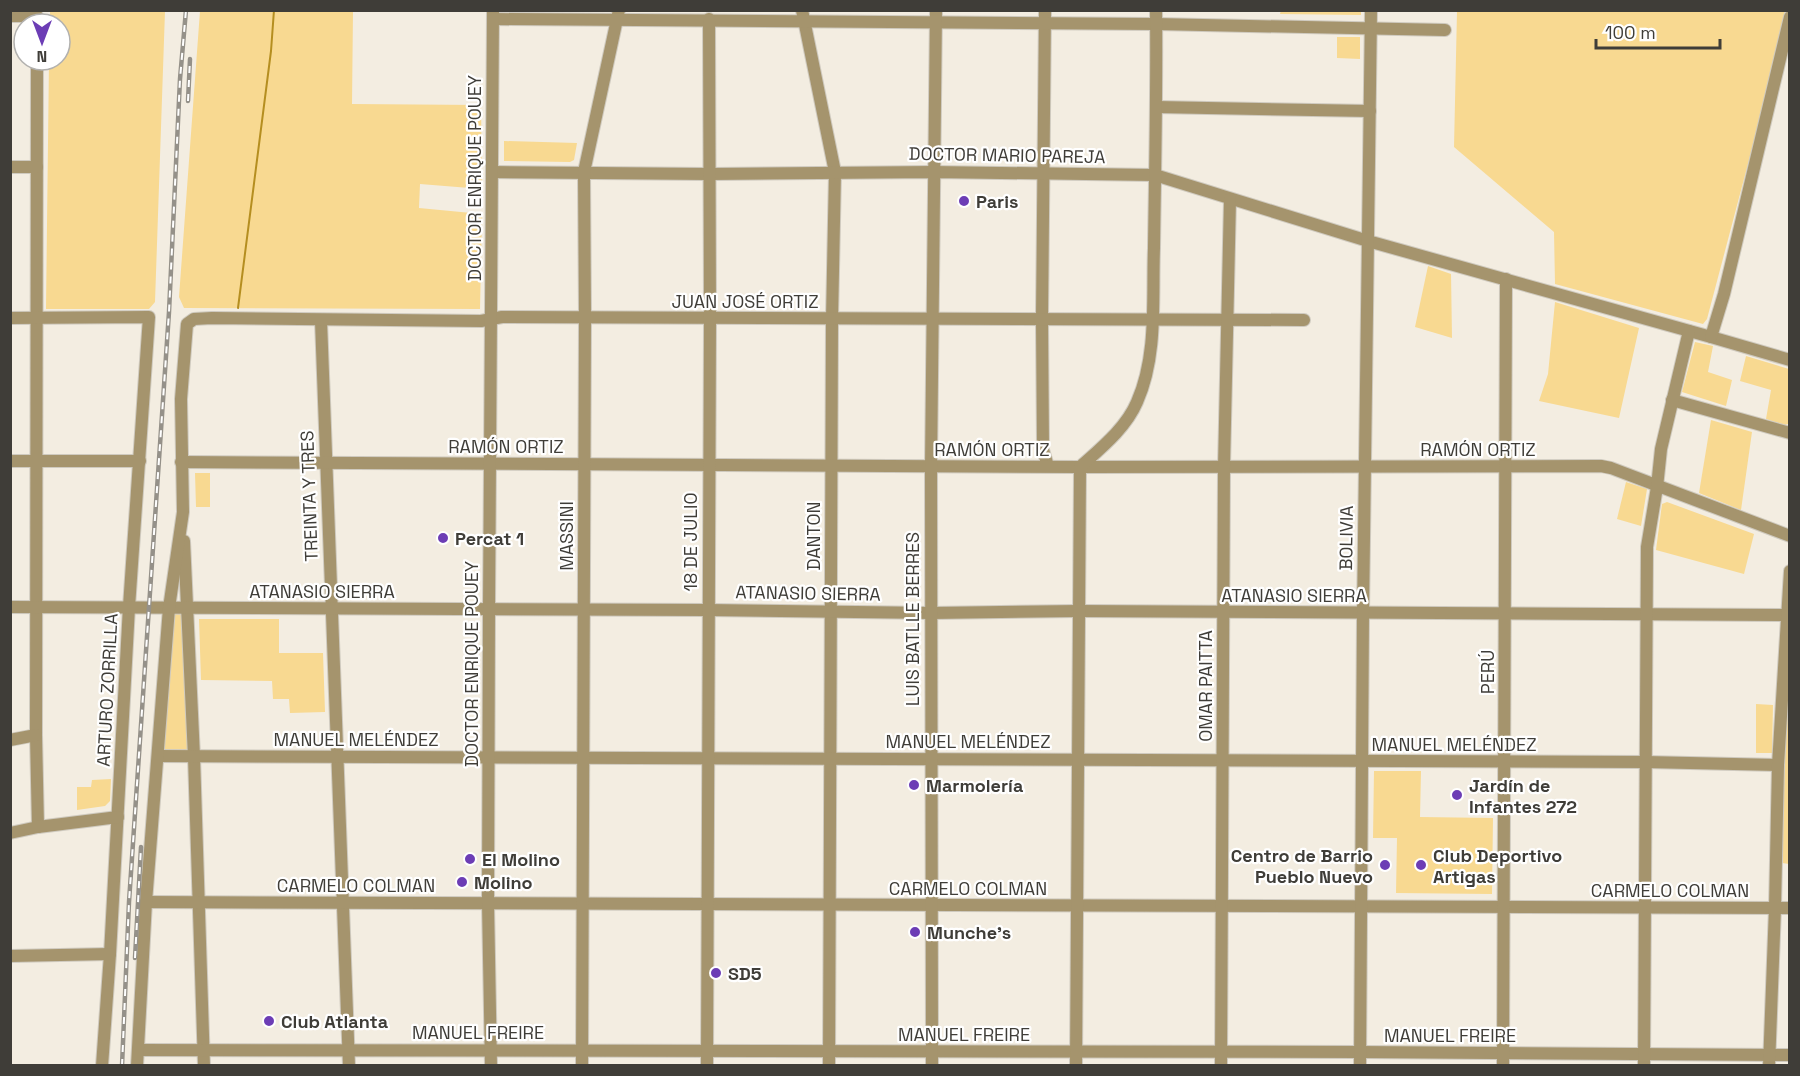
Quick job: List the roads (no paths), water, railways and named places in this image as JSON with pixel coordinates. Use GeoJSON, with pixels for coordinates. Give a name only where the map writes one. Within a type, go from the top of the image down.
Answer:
{"type":"FeatureCollection","features":[{"type":"Feature","properties":{"kind":"street"},"geometry":{"type":"LineString","coordinates":[[1076,1065],[1080,467],[1113,435],[1137,404],[1150,355],[1155,175],[1156,10]]}},
{"type":"Feature","properties":{"kind":"street","name":"BOLIVIA"},"geometry":{"type":"LineString","coordinates":[[1360,1065],[1371,10]]}},
{"type":"Feature","properties":{"kind":"street"},"geometry":{"type":"LineString","coordinates":[[493,15],[618,15],[709,20],[803,15],[1045,17],[1156,24],[1445,30]]}},
{"type":"Feature","properties":{"kind":"street","name":"DOCTOR ENRIQUE POUEY"},"geometry":{"type":"LineString","coordinates":[[491,1065],[488,903],[493,15]]}},
{"type":"Feature","properties":{"kind":"street","name":"MASSINI"},"geometry":{"type":"LineString","coordinates":[[582,1065],[584,172],[618,15]]}},
{"type":"Feature","properties":{"kind":"street","name":"DANTON"},"geometry":{"type":"LineString","coordinates":[[803,15],[835,172],[832,320],[830,1065]]}},
{"type":"Feature","properties":{"kind":"street","name":"LUIS BATLLE BERRES"},"geometry":{"type":"LineString","coordinates":[[932,1065],[931,466],[936,16]]}},
{"type":"Feature","properties":{"kind":"street"},"geometry":{"type":"LineString","coordinates":[[1711,337],[1724,294],[1790,16]]}},
{"type":"Feature","properties":{"kind":"street"},"geometry":{"type":"LineString","coordinates":[[1045,17],[1042,319],[1043,450],[1048,466]]}},
{"type":"Feature","properties":{"kind":"street","name":"18 DE JULIO"},"geometry":{"type":"LineString","coordinates":[[707,1065],[709,20]]}},
{"type":"Feature","properties":{"kind":"street"},"geometry":{"type":"LineString","coordinates":[[37,72],[36,735],[38,827]]}},
{"type":"Feature","properties":{"kind":"street"},"geometry":{"type":"LineString","coordinates":[[1156,107],[1370,111]]}},
{"type":"Feature","properties":{"kind":"street"},"geometry":{"type":"LineString","coordinates":[[10,166],[37,167]]}},
{"type":"Feature","properties":{"kind":"street","name":"DOCTOR MARIO PAREJA"},"geometry":{"type":"LineString","coordinates":[[492,172],[709,174],[933,172],[1155,175],[1368,241],[1790,360]]}},
{"type":"Feature","properties":{"kind":"street","name":"OMAR PAITTA"},"geometry":{"type":"LineString","coordinates":[[1221,1065],[1224,467],[1230,199]]}},
{"type":"Feature","properties":{"kind":"street","name":"PERÚ"},"geometry":{"type":"LineString","coordinates":[[1503,1059],[1506,279]]}},
{"type":"Feature","properties":{"kind":"street","name":"ARTURO ZORRILLA"},"geometry":{"type":"LineString","coordinates":[[38,318],[150,317],[129,607],[102,1065]]}},
{"type":"Feature","properties":{"kind":"street","name":"JUAN JOSÉ ORTIZ"},"geometry":{"type":"LineString","coordinates":[[182,462],[181,399],[187,324],[194,319],[481,321],[502,317],[1304,320]]}},
{"type":"Feature","properties":{"kind":"street"},"geometry":{"type":"LineString","coordinates":[[10,318],[38,318]]}},
{"type":"Feature","properties":{"kind":"street","name":"TREINTA Y TRES"},"geometry":{"type":"LineString","coordinates":[[321,321],[349,1065]]}},
{"type":"Feature","properties":{"kind":"street"},"geometry":{"type":"LineString","coordinates":[[1644,1060],[1647,547],[1662,449],[1689,331]]}},
{"type":"Feature","properties":{"kind":"street"},"geometry":{"type":"LineString","coordinates":[[1672,400],[1790,433]]}},
{"type":"Feature","properties":{"kind":"street"},"geometry":{"type":"LineString","coordinates":[[10,461],[140,461]]}},
{"type":"Feature","properties":{"kind":"street"},"geometry":{"type":"LineString","coordinates":[[182,462],[204,1065]]}},
{"type":"Feature","properties":{"kind":"street","name":"RAMÓN ORTIZ"},"geometry":{"type":"LineString","coordinates":[[182,462],[1080,467],[1601,466],[1790,536]]}},
{"type":"Feature","properties":{"kind":"street"},"geometry":{"type":"LineString","coordinates":[[137,1065],[146,902],[169,608],[183,512]]}},
{"type":"Feature","properties":{"kind":"street"},"geometry":{"type":"LineString","coordinates":[[1769,1060],[1778,765],[1790,571]]}},
{"type":"Feature","properties":{"kind":"street","name":"ATANASIO SIERRA"},"geometry":{"type":"LineString","coordinates":[[10,607],[931,613],[1078,611],[1786,615]]}},
{"type":"Feature","properties":{"kind":"street"},"geometry":{"type":"LineString","coordinates":[[10,740],[36,735]]}},
{"type":"Feature","properties":{"kind":"street","name":"MANUEL MELÉNDEZ"},"geometry":{"type":"LineString","coordinates":[[158,756],[1504,761],[1778,765]]}},
{"type":"Feature","properties":{"kind":"street"},"geometry":{"type":"LineString","coordinates":[[10,833],[38,827],[118,817]]}},
{"type":"Feature","properties":{"kind":"street","name":"CARMELO COLMAN"},"geometry":{"type":"LineString","coordinates":[[146,902],[708,906],[1790,908]]}},
{"type":"Feature","properties":{"kind":"street"},"geometry":{"type":"LineString","coordinates":[[10,956],[110,954]]}},
{"type":"Feature","properties":{"kind":"street","name":"MANUEL FREIRE"},"geometry":{"type":"LineString","coordinates":[[138,1050],[1360,1052],[1503,1059],[1644,1060],[1769,1060],[1790,1055]]}},
{"type":"Feature","properties":{"kind":"waterway"},"geometry":{"type":"LineString","coordinates":[[238,308],[271,51],[274,10]]}},
{"type":"Feature","properties":{"kind":"railway"},"geometry":{"type":"LineString","coordinates":[[122,1066],[129,902],[169,312],[180,79],[186,10]]}},
{"type":"Feature","properties":{"kind":"railway"},"geometry":{"type":"LineString","coordinates":[[188,101],[190,59]]}},
{"type":"Feature","properties":{"kind":"railway"},"geometry":{"type":"LineString","coordinates":[[135,958],[141,847]]}},
{"type":"Feature","properties":{"kind":"place","name":"Paris"},"geometry":{"type":"Point","coordinates":[964,201]}},
{"type":"Feature","properties":{"kind":"place","name":"Percat 1"},"geometry":{"type":"Point","coordinates":[443,538]}},
{"type":"Feature","properties":{"kind":"place","name":"Marmolería"},"geometry":{"type":"Point","coordinates":[914,785]}},
{"type":"Feature","properties":{"kind":"place","name":"Jardín de Infantes 272"},"geometry":{"type":"Point","coordinates":[1457,795]}},
{"type":"Feature","properties":{"kind":"place","name":"El Molino"},"geometry":{"type":"Point","coordinates":[470,859]}},
{"type":"Feature","properties":{"kind":"place","name":"Centro de Barrio Pueblo Nuevo"},"geometry":{"type":"Point","coordinates":[1385,865]}},
{"type":"Feature","properties":{"kind":"place","name":"Club Deportivo Artigas"},"geometry":{"type":"Point","coordinates":[1421,865]}},
{"type":"Feature","properties":{"kind":"place","name":"Molino"},"geometry":{"type":"Point","coordinates":[462,882]}},
{"type":"Feature","properties":{"kind":"place","name":"Munche's"},"geometry":{"type":"Point","coordinates":[915,932]}},
{"type":"Feature","properties":{"kind":"place","name":"SD5"},"geometry":{"type":"Point","coordinates":[716,973]}},
{"type":"Feature","properties":{"kind":"place","name":"Club Atlanta"},"geometry":{"type":"Point","coordinates":[269,1021]}}]}
